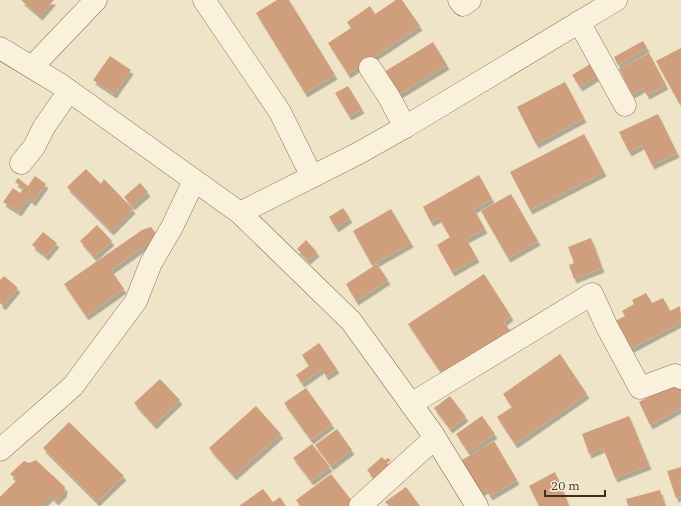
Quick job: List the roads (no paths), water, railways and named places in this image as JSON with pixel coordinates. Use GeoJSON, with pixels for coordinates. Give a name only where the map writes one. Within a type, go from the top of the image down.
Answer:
{"type":"FeatureCollection","features":[{"type":"Feature","properties":{"kind":"street"},"geometry":{"type":"LineString","coordinates":[[32,67],[96,0]]}},
{"type":"Feature","properties":{"kind":"street"},"geometry":{"type":"LineString","coordinates":[[204,0],[280,112],[312,176]]}},
{"type":"Feature","properties":{"kind":"street"},"geometry":{"type":"LineString","coordinates":[[459,0],[463,5],[470,0]]}},
{"type":"Feature","properties":{"kind":"street"},"geometry":{"type":"LineString","coordinates":[[240,213],[359,153],[405,127],[616,0]]}},
{"type":"Feature","properties":{"kind":"street"},"geometry":{"type":"LineString","coordinates":[[579,22],[625,105]]}},
{"type":"Feature","properties":{"kind":"street"},"geometry":{"type":"LineString","coordinates":[[0,48],[70,91],[240,213],[351,321],[435,438],[477,506]]}},
{"type":"Feature","properties":{"kind":"street"},"geometry":{"type":"LineString","coordinates":[[370,68],[389,97],[405,127]]}},
{"type":"Feature","properties":{"kind":"street"},"geometry":{"type":"LineString","coordinates":[[21,163],[34,147],[44,127],[70,91]]}},
{"type":"Feature","properties":{"kind":"street"},"geometry":{"type":"LineString","coordinates":[[0,450],[73,386],[136,301],[151,263],[172,227],[194,181]]}},
{"type":"Feature","properties":{"kind":"street"},"geometry":{"type":"LineString","coordinates":[[411,404],[592,294],[606,325],[640,388],[675,375],[681,378]]}},
{"type":"Feature","properties":{"kind":"street"},"geometry":{"type":"LineString","coordinates":[[360,506],[435,438]]}}]}
